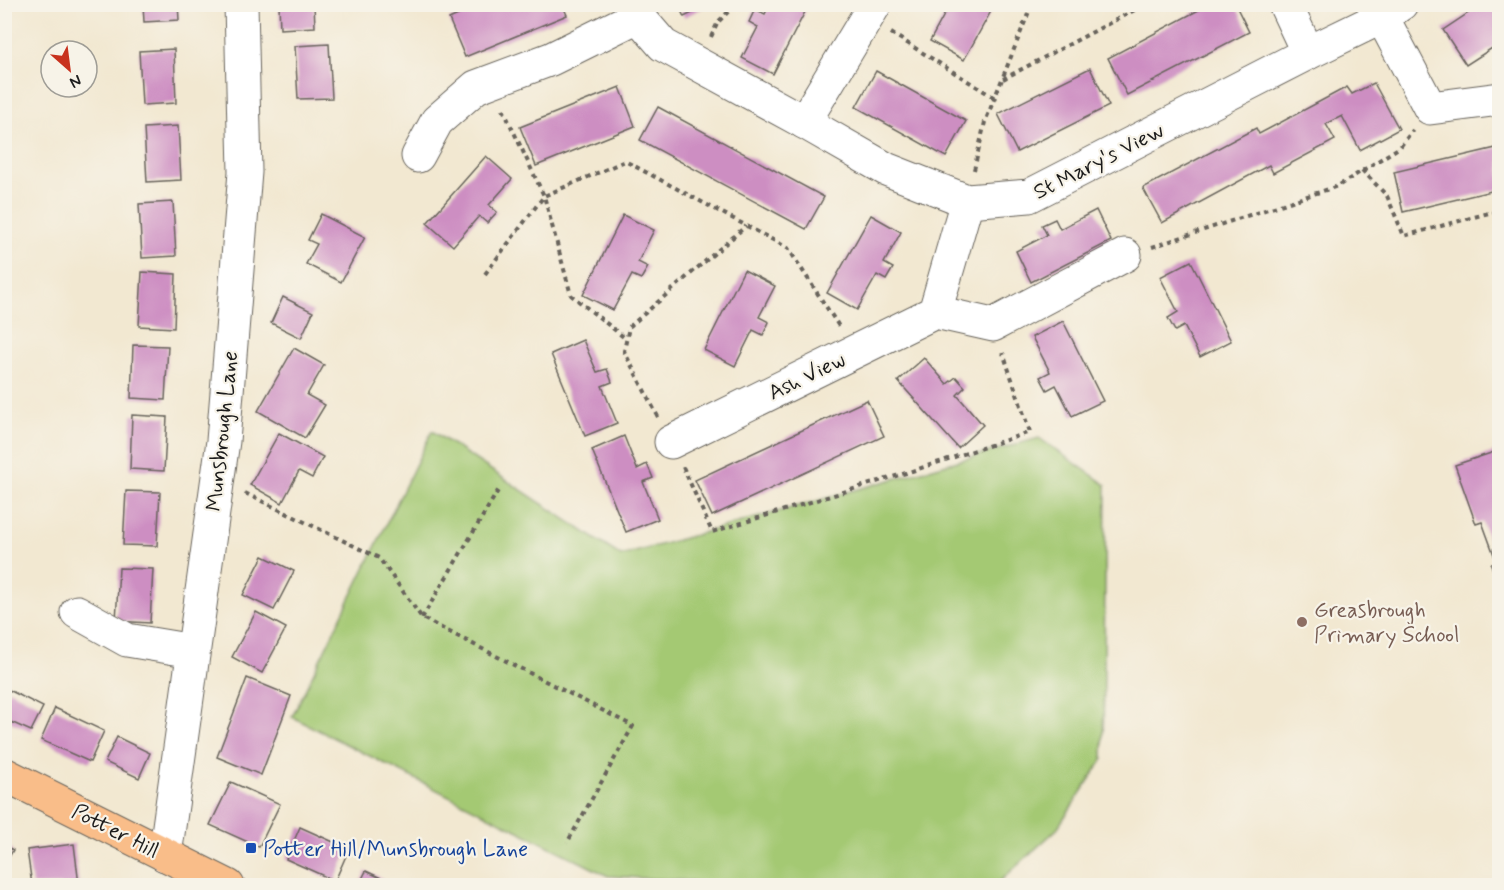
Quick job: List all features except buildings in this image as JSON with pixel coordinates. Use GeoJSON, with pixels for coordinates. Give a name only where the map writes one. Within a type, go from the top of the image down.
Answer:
{"type":"FeatureCollection","features":[{"type":"Feature","properties":{"kind":"main road","name":"Potter Hill"},"geometry":{"type":"LineString","coordinates":[[5,776],[165,855],[192,877],[228,885]]}},
{"type":"Feature","properties":{"kind":"street","name":"Munsbrough Lane"},"geometry":{"type":"LineString","coordinates":[[165,855],[224,429],[245,172],[241,4]]}},
{"type":"Feature","properties":{"kind":"street"},"geometry":{"type":"LineString","coordinates":[[1285,4],[1308,52]]}},
{"type":"Feature","properties":{"kind":"street","name":"St Mary's View"},"geometry":{"type":"LineString","coordinates":[[418,156],[437,121],[476,87],[551,58],[635,10],[663,45],[886,170],[967,201],[1029,196],[1392,11]]}},
{"type":"Feature","properties":{"kind":"street"},"geometry":{"type":"LineString","coordinates":[[1392,11],[1430,108],[1500,99]]}},
{"type":"Feature","properties":{"kind":"street"},"geometry":{"type":"LineString","coordinates":[[804,122],[871,12]]}},
{"type":"Feature","properties":{"kind":"street"},"geometry":{"type":"LineString","coordinates":[[967,201],[935,312],[993,324],[1125,255]]}},
{"type":"Feature","properties":{"kind":"street","name":"Ash View"},"geometry":{"type":"LineString","coordinates":[[671,442],[935,312]]}},
{"type":"Feature","properties":{"kind":"street"},"geometry":{"type":"LineString","coordinates":[[77,612],[127,639],[193,651]]}},
{"type":"Feature","properties":{"kind":"path"},"geometry":{"type":"LineString","coordinates":[[698,65],[718,22],[736,4]]}},
{"type":"Feature","properties":{"kind":"path"},"geometry":{"type":"LineString","coordinates":[[967,201],[985,122],[1032,4]]}},
{"type":"Feature","properties":{"kind":"path"},"geometry":{"type":"LineString","coordinates":[[1002,80],[1146,4]]}},
{"type":"Feature","properties":{"kind":"path"},"geometry":{"type":"LineString","coordinates":[[871,12],[995,98]]}},
{"type":"Feature","properties":{"kind":"path"},"geometry":{"type":"LineString","coordinates":[[490,82],[544,196],[571,295],[626,339]]}},
{"type":"Feature","properties":{"kind":"path"},"geometry":{"type":"LineString","coordinates":[[1125,255],[1338,186],[1400,147],[1430,108]]}},
{"type":"Feature","properties":{"kind":"path"},"geometry":{"type":"LineString","coordinates":[[485,274],[544,196],[625,161],[788,248],[855,351]]}},
{"type":"Feature","properties":{"kind":"path"},"geometry":{"type":"LineString","coordinates":[[1362,170],[1387,196],[1404,236],[1500,210]]}},
{"type":"Feature","properties":{"kind":"path"},"geometry":{"type":"LineString","coordinates":[[746,226],[629,327],[624,351],[671,442],[712,532],[906,473],[1030,432],[993,324]]}},
{"type":"Feature","properties":{"kind":"path"},"geometry":{"type":"LineString","coordinates":[[217,480],[379,558],[422,618],[633,726],[567,843]]}},
{"type":"Feature","properties":{"kind":"path"},"geometry":{"type":"LineString","coordinates":[[422,618],[499,489]]}},
{"type":"Feature","properties":{"kind":"green space"},"geometry":{"type":"Polygon","coordinates":[[[432,431],[621,556],[1039,438],[1106,485],[1103,759],[1056,830],[997,884],[987,886],[714,886],[691,881],[608,876],[292,717],[432,431]]]}},
{"type":"Feature","properties":{"kind":"place","name":"Greasbrough Primary School"},"geometry":{"type":"Point","coordinates":[1302,622]}},
{"type":"Feature","properties":{"kind":"place","name":"Potter Hill/Munsbrough Lane"},"geometry":{"type":"Point","coordinates":[251,848]}}]}
